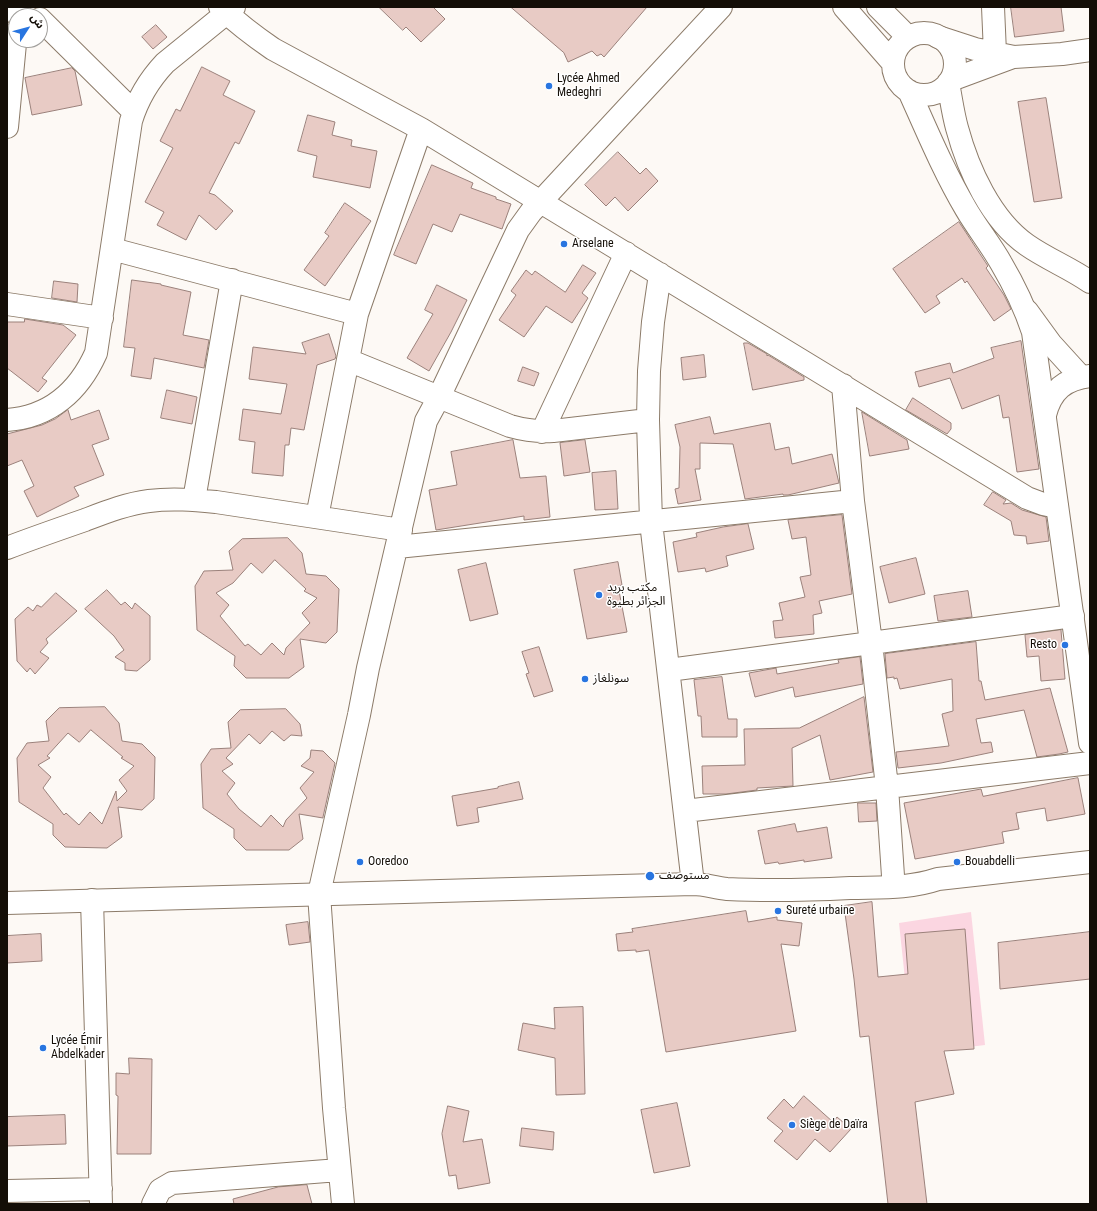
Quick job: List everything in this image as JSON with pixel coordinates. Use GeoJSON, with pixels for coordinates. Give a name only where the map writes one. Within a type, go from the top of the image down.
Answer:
{"type":"FeatureCollection","features":[{"type":"Feature","properties":{"kind":"street"},"geometry":{"type":"LineString","coordinates":[[343,1204],[339,1170],[319,894],[368,668],[426,421],[439,397],[518,230],[531,212],[720,7]]}},
{"type":"Feature","properties":{"kind":"street"},"geometry":{"type":"LineString","coordinates":[[844,7],[893,63]]}},
{"type":"Feature","properties":{"kind":"street"},"geometry":{"type":"LineString","coordinates":[[878,7],[908,38]]}},
{"type":"Feature","properties":{"kind":"street"},"geometry":{"type":"LineString","coordinates":[[993,7],[1004,55]]}},
{"type":"Feature","properties":{"kind":"street"},"geometry":{"type":"LineString","coordinates":[[7,420],[40,412],[58,402],[83,378],[90,366],[96,353],[131,121],[134,112],[144,90],[157,72],[227,9],[252,35],[273,49],[421,129],[1027,498],[1057,507]]}},
{"type":"Feature","properties":{"kind":"street"},"geometry":{"type":"LineString","coordinates":[[48,27],[134,112]]}},
{"type":"Feature","properties":{"kind":"street"},"geometry":{"type":"LineString","coordinates":[[1004,55],[949,82],[942,89],[926,95],[917,94],[902,86],[897,79],[893,63],[898,48],[901,44],[908,38],[918,34],[928,34],[963,45],[1004,55],[1062,54],[1090,50]]}},
{"type":"Feature","properties":{"kind":"street"},"geometry":{"type":"LineString","coordinates":[[938,37],[946,43],[952,51],[954,70],[949,82],[957,128],[965,154],[976,179],[990,204],[1000,219],[1026,244],[1085,277]]}},
{"type":"Feature","properties":{"kind":"street"},"geometry":{"type":"LineString","coordinates":[[7,127],[15,48]]}},
{"type":"Feature","properties":{"kind":"street"},"geometry":{"type":"LineString","coordinates":[[909,91],[938,156],[952,183],[1013,283],[1033,332],[1090,743]]}},
{"type":"Feature","properties":{"kind":"street"},"geometry":{"type":"LineString","coordinates":[[317,517],[357,314],[421,129]]}},
{"type":"Feature","properties":{"kind":"street"},"geometry":{"type":"LineString","coordinates":[[112,249],[357,314]]}},
{"type":"Feature","properties":{"kind":"street"},"geometry":{"type":"LineString","coordinates":[[542,432],[626,253]]}},
{"type":"Feature","properties":{"kind":"street"},"geometry":{"type":"LineString","coordinates":[[660,274],[653,322],[649,371],[648,420],[651,522],[685,811],[698,884]]}},
{"type":"Feature","properties":{"kind":"street"},"geometry":{"type":"LineString","coordinates":[[194,500],[232,280]]}},
{"type":"Feature","properties":{"kind":"street"},"geometry":{"type":"LineString","coordinates":[[7,304],[102,318]]}},
{"type":"Feature","properties":{"kind":"street"},"geometry":{"type":"LineString","coordinates":[[1024,307],[1051,344],[1085,376]]}},
{"type":"Feature","properties":{"kind":"street"},"geometry":{"type":"LineString","coordinates":[[348,360],[510,426],[531,431],[553,431],[648,420]]}},
{"type":"Feature","properties":{"kind":"street"},"geometry":{"type":"LineString","coordinates":[[1045,415],[1048,404],[1061,386],[1070,380],[1085,376]]}},
{"type":"Feature","properties":{"kind":"street"},"geometry":{"type":"LineString","coordinates":[[843,385],[853,501],[887,787],[894,876]]}},
{"type":"Feature","properties":{"kind":"street"},"geometry":{"type":"LineString","coordinates":[[7,548],[127,505],[171,499],[194,500],[317,517],[399,539],[651,522],[853,501]]}},
{"type":"Feature","properties":{"kind":"street"},"geometry":{"type":"LineString","coordinates":[[668,670],[1072,616]]}},
{"type":"Feature","properties":{"kind":"street"},"geometry":{"type":"LineString","coordinates":[[685,811],[1090,763]]}},
{"type":"Feature","properties":{"kind":"street"},"geometry":{"type":"LineString","coordinates":[[7,903],[698,884],[727,889],[803,890],[904,886],[923,884],[938,879],[1090,862]]}},
{"type":"Feature","properties":{"kind":"street"},"geometry":{"type":"LineString","coordinates":[[698,884],[726,877],[912,876],[938,879]]}},
{"type":"Feature","properties":{"kind":"street"},"geometry":{"type":"LineString","coordinates":[[7,1191],[101,1197],[92,900]]}},
{"type":"Feature","properties":{"kind":"street"},"geometry":{"type":"LineString","coordinates":[[153,1204],[160,1190],[172,1183],[339,1170]]}},
{"type":"Feature","properties":{"kind":"shaded area"},"geometry":{"type":"Polygon","coordinates":[[[971,912],[985,1045],[913,1054],[899,923],[971,912]]]}},
{"type":"Feature","properties":{"kind":"building"},"geometry":{"type":"Polygon","coordinates":[[[379,7],[433,7],[445,19],[421,42],[406,27],[403,30],[379,7]]]}},
{"type":"Feature","properties":{"kind":"building"},"geometry":{"type":"Polygon","coordinates":[[[511,7],[647,7],[604,57],[601,54],[597,56],[592,51],[568,62],[564,53],[511,7]]]}},
{"type":"Feature","properties":{"kind":"building"},"geometry":{"type":"Polygon","coordinates":[[[1011,7],[1061,7],[1064,31],[1015,37],[1011,7]]]}},
{"type":"Feature","properties":{"kind":"building"},"geometry":{"type":"Polygon","coordinates":[[[156,25],[167,37],[153,49],[142,37],[156,25]]]}},
{"type":"Feature","properties":{"kind":"building"},"geometry":{"type":"Polygon","coordinates":[[[202,67],[230,81],[223,95],[255,111],[239,144],[235,142],[209,193],[215,195],[233,211],[216,230],[199,215],[186,240],[157,225],[164,212],[145,202],[173,148],[160,141],[176,109],[180,111],[202,67]]]}},
{"type":"Feature","properties":{"kind":"building"},"geometry":{"type":"Polygon","coordinates":[[[72,68],[75,71],[82,105],[32,115],[25,78],[72,68]]]}},
{"type":"Feature","properties":{"kind":"building"},"geometry":{"type":"Polygon","coordinates":[[[1046,98],[1062,198],[1034,202],[1018,102],[1046,98]]]}},
{"type":"Feature","properties":{"kind":"building"},"geometry":{"type":"Polygon","coordinates":[[[308,115],[335,122],[332,135],[352,140],[351,146],[377,151],[370,188],[313,177],[317,156],[298,151],[308,115]]]}},
{"type":"Feature","properties":{"kind":"building"},"geometry":{"type":"Polygon","coordinates":[[[618,152],[640,174],[646,168],[658,181],[628,211],[615,197],[606,206],[585,185],[618,152]]]}},
{"type":"Feature","properties":{"kind":"building"},"geometry":{"type":"Polygon","coordinates":[[[432,165],[473,183],[471,188],[511,204],[502,229],[460,214],[452,232],[433,224],[416,264],[394,255],[432,165]]]}},
{"type":"Feature","properties":{"kind":"building"},"geometry":{"type":"Polygon","coordinates":[[[345,203],[371,221],[325,286],[304,270],[329,236],[325,233],[345,203]]]}},
{"type":"Feature","properties":{"kind":"building"},"geometry":{"type":"Polygon","coordinates":[[[959,222],[988,266],[986,268],[1004,295],[1011,309],[994,321],[967,281],[965,283],[962,278],[936,296],[940,303],[925,313],[893,269],[959,222]]]}},
{"type":"Feature","properties":{"kind":"building"},"geometry":{"type":"Polygon","coordinates":[[[583,265],[596,273],[582,293],[588,298],[572,323],[546,306],[524,337],[499,320],[516,295],[511,291],[526,270],[532,275],[535,271],[565,292],[583,265]]]}},
{"type":"Feature","properties":{"kind":"building"},"geometry":{"type":"Polygon","coordinates":[[[132,280],[161,284],[191,292],[183,335],[209,340],[204,368],[154,358],[151,379],[131,376],[135,348],[124,347],[132,280]]]}},
{"type":"Feature","properties":{"kind":"building"},"geometry":{"type":"Polygon","coordinates":[[[54,281],[78,284],[77,302],[52,298],[54,281]]]}},
{"type":"Feature","properties":{"kind":"building"},"geometry":{"type":"Polygon","coordinates":[[[437,285],[467,300],[429,371],[407,358],[433,314],[425,310],[437,285]]]}},
{"type":"Feature","properties":{"kind":"building"},"geometry":{"type":"Polygon","coordinates":[[[25,319],[63,325],[76,335],[42,378],[47,381],[38,392],[7,368],[7,322],[24,322],[25,319]]]}},
{"type":"Feature","properties":{"kind":"building"},"geometry":{"type":"Polygon","coordinates":[[[329,334],[336,356],[335,359],[317,365],[304,430],[291,428],[289,445],[285,445],[283,476],[252,473],[255,442],[239,440],[243,409],[281,414],[287,384],[249,379],[253,347],[306,354],[302,343],[329,334]]]}},
{"type":"Feature","properties":{"kind":"building"},"geometry":{"type":"Polygon","coordinates":[[[1021,341],[1039,469],[1017,472],[1009,417],[1003,418],[999,395],[962,409],[950,378],[919,387],[915,372],[950,363],[953,373],[994,358],[991,348],[1021,341]]]}},
{"type":"Feature","properties":{"kind":"building"},"geometry":{"type":"Polygon","coordinates":[[[744,343],[748,343],[767,354],[767,356],[768,355],[804,377],[804,380],[753,390],[744,343]]]}},
{"type":"Feature","properties":{"kind":"building"},"geometry":{"type":"Polygon","coordinates":[[[704,355],[706,377],[683,380],[681,358],[704,355]]]}},
{"type":"Feature","properties":{"kind":"building"},"geometry":{"type":"Polygon","coordinates":[[[523,367],[539,373],[534,386],[518,381],[523,367]]]}},
{"type":"Feature","properties":{"kind":"building"},"geometry":{"type":"Polygon","coordinates":[[[167,390],[197,397],[192,424],[161,418],[167,390]]]}},
{"type":"Feature","properties":{"kind":"building"},"geometry":{"type":"Polygon","coordinates":[[[913,398],[951,423],[951,429],[947,434],[906,410],[913,398]]]}},
{"type":"Feature","properties":{"kind":"building"},"geometry":{"type":"Polygon","coordinates":[[[68,410],[71,420],[99,410],[109,439],[92,445],[104,475],[74,487],[79,496],[37,517],[24,491],[34,486],[22,460],[7,466],[7,434],[42,425],[55,419],[68,410]]]}},
{"type":"Feature","properties":{"kind":"building"},"geometry":{"type":"Polygon","coordinates":[[[862,412],[907,440],[909,449],[870,456],[862,412]]]}},
{"type":"Feature","properties":{"kind":"building"},"geometry":{"type":"Polygon","coordinates":[[[710,417],[714,434],[770,423],[775,450],[789,447],[792,464],[832,454],[839,483],[788,495],[783,494],[745,499],[733,444],[700,443],[700,469],[695,469],[701,500],[678,504],[675,489],[679,488],[680,447],[675,425],[710,417]]]}},
{"type":"Feature","properties":{"kind":"building"},"geometry":{"type":"Polygon","coordinates":[[[513,440],[520,478],[546,476],[550,517],[524,520],[524,516],[436,530],[429,490],[457,485],[451,452],[513,440]]]}},
{"type":"Feature","properties":{"kind":"building"},"geometry":{"type":"Polygon","coordinates":[[[585,440],[590,472],[564,476],[560,443],[585,440]]]}},
{"type":"Feature","properties":{"kind":"building"},"geometry":{"type":"Polygon","coordinates":[[[616,471],[618,509],[595,510],[592,473],[616,471]]]}},
{"type":"Feature","properties":{"kind":"building"},"geometry":{"type":"Polygon","coordinates":[[[993,492],[1006,500],[1003,504],[1011,503],[1022,510],[1046,517],[1049,541],[1027,544],[1026,536],[1014,535],[1011,521],[984,505],[993,492]]]}},
{"type":"Feature","properties":{"kind":"building"},"geometry":{"type":"Polygon","coordinates":[[[842,515],[852,594],[819,601],[822,613],[813,615],[814,634],[775,638],[773,621],[783,620],[779,603],[805,597],[800,577],[811,575],[806,537],[792,539],[788,520],[842,515]]]}},
{"type":"Feature","properties":{"kind":"building"},"geometry":{"type":"Polygon","coordinates":[[[748,524],[754,549],[726,556],[728,566],[706,572],[705,568],[678,572],[673,542],[697,537],[696,533],[723,527],[748,524]]]}},
{"type":"Feature","properties":{"kind":"building"},"geometry":{"type":"Polygon","coordinates":[[[288,538],[302,553],[306,574],[326,576],[339,589],[337,632],[326,643],[300,639],[304,667],[289,678],[246,678],[234,666],[235,656],[197,630],[195,586],[204,571],[233,570],[229,551],[242,539],[288,538]],[[275,560],[262,573],[251,563],[233,583],[216,593],[229,605],[220,616],[245,646],[248,644],[261,655],[272,643],[284,655],[286,648],[310,623],[302,613],[317,598],[304,591],[306,589],[275,560]]]}},
{"type":"Feature","properties":{"kind":"building"},"geometry":{"type":"Polygon","coordinates":[[[916,558],[925,594],[889,603],[880,567],[916,558]]]}},
{"type":"Feature","properties":{"kind":"building","name":"مكتب بريد الجزائر بطيوة"},"geometry":{"type":"Polygon","coordinates":[[[618,562],[622,585],[618,586],[627,632],[587,639],[574,570],[618,562]]]}},
{"type":"Feature","properties":{"kind":"building"},"geometry":{"type":"Polygon","coordinates":[[[486,563],[498,614],[470,621],[458,570],[486,563]]]}},
{"type":"Feature","properties":{"kind":"building"},"geometry":{"type":"Polygon","coordinates":[[[107,590],[121,605],[125,602],[132,609],[135,603],[150,616],[150,660],[137,671],[125,670],[125,663],[115,657],[124,650],[114,636],[85,609],[107,590]]]}},
{"type":"Feature","properties":{"kind":"building"},"geometry":{"type":"Polygon","coordinates":[[[968,591],[972,617],[938,621],[934,596],[968,591]]]}},
{"type":"Feature","properties":{"kind":"building"},"geometry":{"type":"Polygon","coordinates":[[[56,593],[77,611],[46,639],[48,643],[40,652],[49,658],[35,674],[30,668],[27,672],[17,661],[15,619],[28,607],[33,611],[37,605],[41,607],[56,593]]]}},
{"type":"Feature","properties":{"kind":"building"},"geometry":{"type":"Polygon","coordinates":[[[1061,630],[1065,679],[1041,681],[1039,656],[1027,657],[1025,635],[1061,630]]]}},
{"type":"Feature","properties":{"kind":"building"},"geometry":{"type":"Polygon","coordinates":[[[976,642],[979,681],[981,681],[985,700],[1050,688],[1068,752],[1037,757],[1024,710],[976,719],[981,743],[991,742],[993,752],[941,763],[898,768],[896,752],[949,746],[942,714],[953,711],[952,679],[900,689],[897,678],[887,678],[885,654],[976,642]]]}},
{"type":"Feature","properties":{"kind":"building"},"geometry":{"type":"Polygon","coordinates":[[[539,647],[553,691],[534,697],[526,674],[529,673],[522,652],[539,647]]]}},
{"type":"Feature","properties":{"kind":"building"},"geometry":{"type":"Polygon","coordinates":[[[860,657],[863,684],[795,697],[793,687],[755,697],[749,673],[776,668],[777,674],[839,663],[838,660],[860,657]]]}},
{"type":"Feature","properties":{"kind":"building"},"geometry":{"type":"Polygon","coordinates":[[[722,677],[728,719],[737,719],[737,737],[702,737],[701,716],[698,716],[694,680],[722,677]]]}},
{"type":"Feature","properties":{"kind":"building"},"geometry":{"type":"Polygon","coordinates":[[[864,697],[873,772],[830,780],[820,735],[792,748],[793,786],[757,788],[757,790],[726,794],[703,794],[702,766],[745,765],[744,729],[799,728],[864,697]]]}},
{"type":"Feature","properties":{"kind":"building"},"geometry":{"type":"Polygon","coordinates":[[[105,707],[119,723],[122,741],[142,744],[155,757],[154,799],[142,810],[118,807],[122,837],[107,848],[65,847],[53,835],[53,824],[19,802],[17,758],[27,743],[49,741],[46,721],[59,708],[105,707]],[[91,730],[79,742],[68,733],[47,756],[50,758],[38,765],[51,777],[43,788],[64,815],[66,813],[79,825],[90,812],[102,824],[116,791],[117,801],[127,791],[119,780],[134,766],[121,758],[123,757],[91,730]]]}},
{"type":"Feature","properties":{"kind":"building"},"geometry":{"type":"Polygon","coordinates":[[[286,709],[300,724],[302,736],[291,735],[284,741],[272,731],[260,744],[249,734],[226,758],[233,764],[222,771],[235,783],[227,794],[239,809],[261,827],[271,815],[283,827],[286,820],[307,798],[300,788],[314,772],[301,766],[310,758],[311,750],[323,751],[335,763],[323,818],[299,814],[303,839],[289,850],[246,850],[234,838],[234,829],[203,808],[201,764],[211,749],[231,748],[228,722],[240,710],[286,709]]]}},
{"type":"Feature","properties":{"kind":"building"},"geometry":{"type":"Polygon","coordinates":[[[1078,778],[1085,814],[1047,821],[1045,808],[1016,813],[1019,829],[1002,832],[1004,843],[915,859],[904,803],[981,789],[983,796],[1078,778]]]}},
{"type":"Feature","properties":{"kind":"building"},"geometry":{"type":"Polygon","coordinates":[[[519,782],[523,799],[477,808],[479,822],[457,826],[452,796],[498,788],[519,782]]]}},
{"type":"Feature","properties":{"kind":"building"},"geometry":{"type":"Polygon","coordinates":[[[858,803],[876,803],[877,821],[859,822],[858,803]]]}},
{"type":"Feature","properties":{"kind":"building"},"geometry":{"type":"Polygon","coordinates":[[[795,824],[797,832],[827,827],[832,858],[804,862],[804,860],[779,864],[778,862],[765,864],[758,831],[795,824]]]}},
{"type":"Feature","properties":{"kind":"building"},"geometry":{"type":"Polygon","coordinates":[[[872,902],[878,977],[908,974],[905,934],[965,929],[974,1049],[944,1051],[954,1094],[915,1102],[927,1204],[888,1204],[869,1036],[860,1037],[844,906],[872,902]]]}},
{"type":"Feature","properties":{"kind":"building"},"geometry":{"type":"Polygon","coordinates":[[[746,911],[748,922],[777,917],[777,920],[802,923],[799,946],[781,944],[796,1031],[666,1052],[649,950],[636,952],[636,950],[618,951],[616,934],[633,932],[632,929],[746,911]]]}},
{"type":"Feature","properties":{"kind":"building"},"geometry":{"type":"Polygon","coordinates":[[[308,922],[310,942],[289,945],[286,925],[308,922]]]}},
{"type":"Feature","properties":{"kind":"building"},"geometry":{"type":"Polygon","coordinates":[[[1090,932],[1090,979],[1000,989],[998,943],[1090,932]]]}},
{"type":"Feature","properties":{"kind":"building"},"geometry":{"type":"Polygon","coordinates":[[[41,934],[42,961],[7,963],[7,936],[41,934]]]}},
{"type":"Feature","properties":{"kind":"building"},"geometry":{"type":"Polygon","coordinates":[[[583,1007],[585,1094],[556,1095],[555,1058],[518,1050],[523,1023],[555,1029],[554,1008],[583,1007]]]}},
{"type":"Feature","properties":{"kind":"building"},"geometry":{"type":"Polygon","coordinates":[[[129,1058],[152,1059],[151,1154],[117,1154],[118,1096],[116,1095],[116,1073],[129,1074],[129,1058]]]}},
{"type":"Feature","properties":{"kind":"building","name":"Siège de Daïra"},"geometry":{"type":"Polygon","coordinates":[[[804,1096],[833,1122],[837,1117],[851,1129],[830,1152],[815,1139],[797,1160],[774,1141],[783,1131],[767,1118],[784,1099],[793,1108],[804,1096]]]}},
{"type":"Feature","properties":{"kind":"building"},"geometry":{"type":"Polygon","coordinates":[[[677,1103],[690,1166],[654,1173],[641,1110],[677,1103]]]}},
{"type":"Feature","properties":{"kind":"building"},"geometry":{"type":"Polygon","coordinates":[[[448,1106],[469,1111],[463,1142],[482,1139],[490,1183],[458,1189],[456,1175],[449,1176],[442,1134],[448,1106]]]}},
{"type":"Feature","properties":{"kind":"building"},"geometry":{"type":"Polygon","coordinates":[[[65,1115],[66,1144],[7,1146],[7,1117],[65,1115]]]}},
{"type":"Feature","properties":{"kind":"building"},"geometry":{"type":"Polygon","coordinates":[[[522,1128],[554,1132],[553,1150],[520,1146],[522,1128]]]}},
{"type":"Feature","properties":{"kind":"building"},"geometry":{"type":"Polygon","coordinates":[[[307,1185],[312,1204],[234,1204],[233,1199],[278,1187],[307,1185]]]}},
{"type":"Feature","properties":{"kind":"place","name":"Lycée Ahmed Medeghri"},"geometry":{"type":"Point","coordinates":[549,86]}},
{"type":"Feature","properties":{"kind":"place","name":"Arselane"},"geometry":{"type":"Point","coordinates":[564,244]}},
{"type":"Feature","properties":{"kind":"place","name":"مكتب بريد الجزائر بطيوة"},"geometry":{"type":"Point","coordinates":[599,595]}},
{"type":"Feature","properties":{"kind":"place","name":"Resto"},"geometry":{"type":"Point","coordinates":[1065,645]}},
{"type":"Feature","properties":{"kind":"place","name":"سونلغاز"},"geometry":{"type":"Point","coordinates":[585,679]}},
{"type":"Feature","properties":{"kind":"place","name":"Ooredoo"},"geometry":{"type":"Point","coordinates":[360,862]}},
{"type":"Feature","properties":{"kind":"place","name":"Bouabdelli"},"geometry":{"type":"Point","coordinates":[957,862]}},
{"type":"Feature","properties":{"kind":"place","name":"مستوصف"},"geometry":{"type":"Point","coordinates":[650,876]}},
{"type":"Feature","properties":{"kind":"place","name":"Sureté urbaine"},"geometry":{"type":"Point","coordinates":[778,911]}},
{"type":"Feature","properties":{"kind":"place","name":"Lycée Émir Abdelkader"},"geometry":{"type":"Point","coordinates":[43,1048]}},
{"type":"Feature","properties":{"kind":"place","name":"Siège de Daïra"},"geometry":{"type":"Point","coordinates":[792,1125]}}]}
